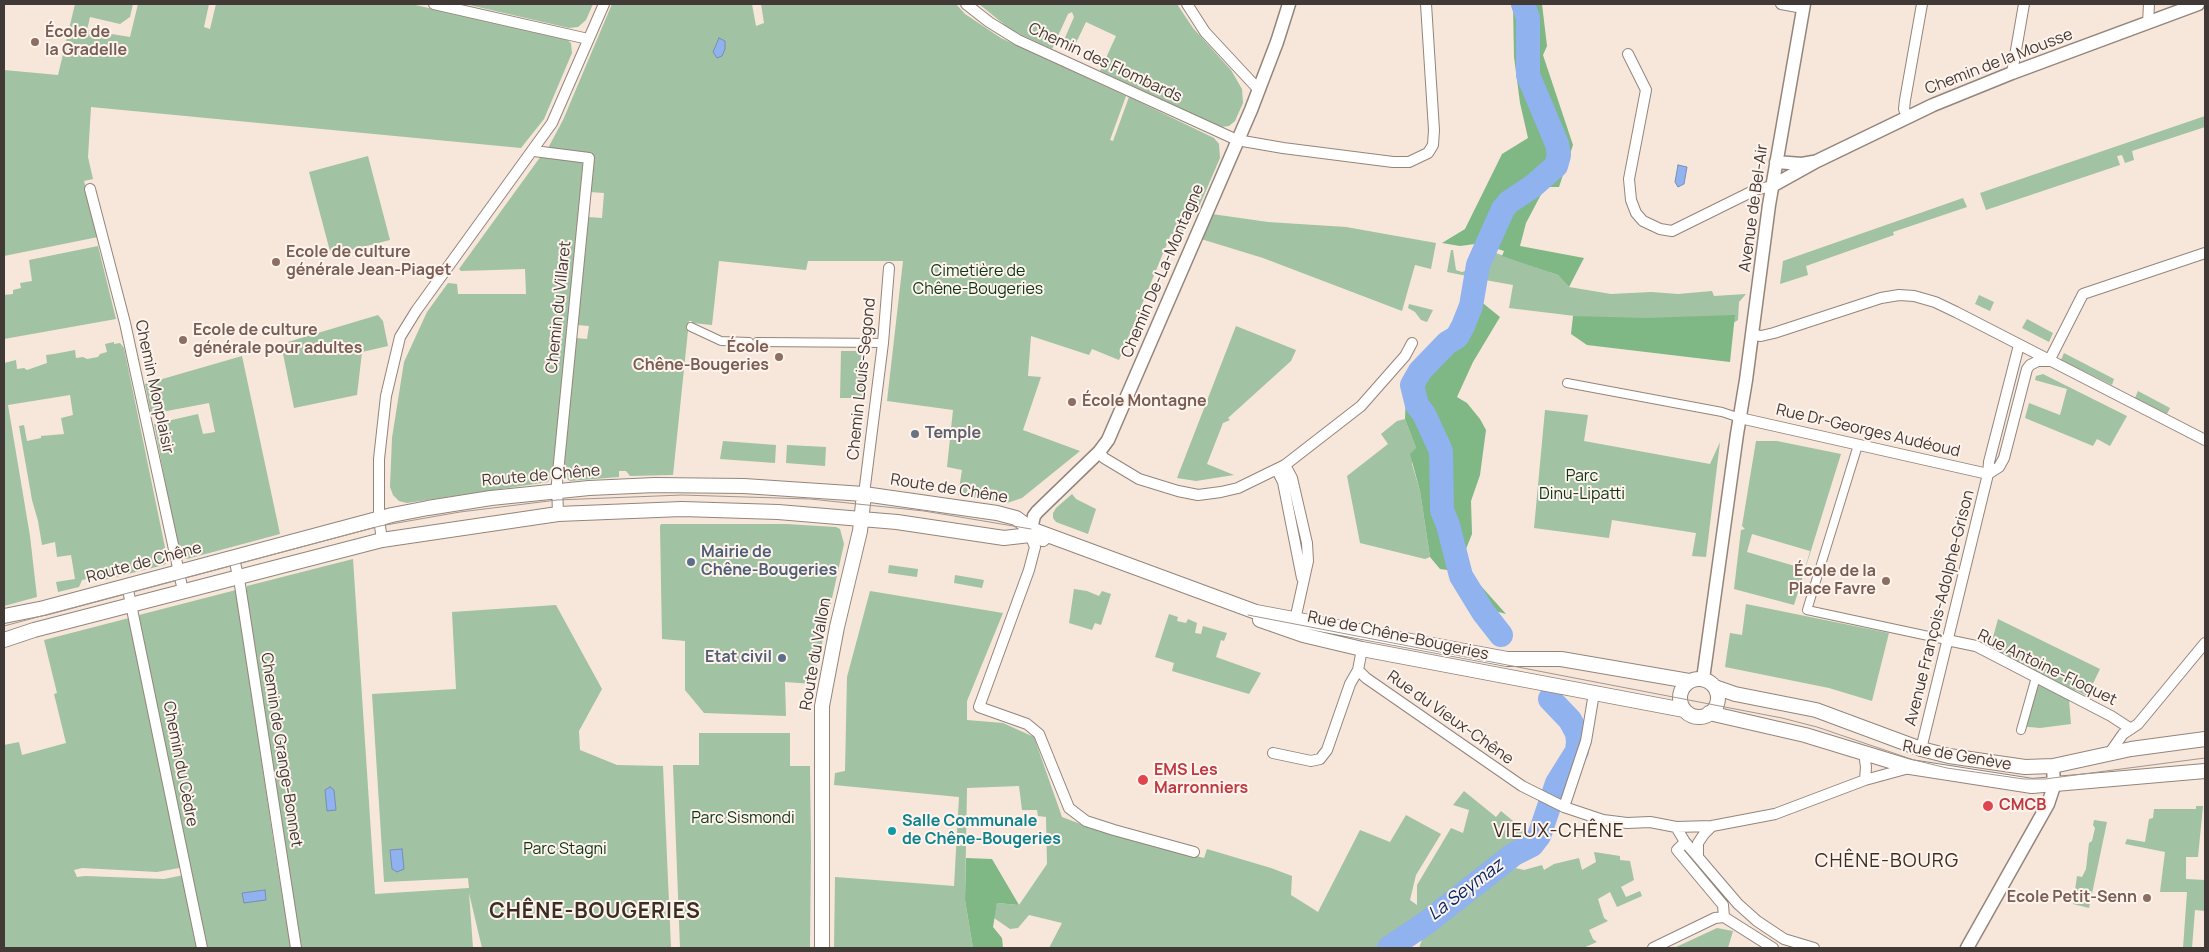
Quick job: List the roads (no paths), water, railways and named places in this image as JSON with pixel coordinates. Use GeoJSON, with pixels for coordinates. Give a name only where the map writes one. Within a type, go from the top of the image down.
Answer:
{"type":"FeatureCollection","features":[{"type":"Feature","properties":{"kind":"main road","name":"Route de Chêne"},"geometry":{"type":"LineString","coordinates":[[4,616],[379,519],[459,502],[556,491],[623,486],[715,485],[864,494],[991,512],[1016,518],[1030,532]]}},
{"type":"Feature","properties":{"kind":"main road","name":"Route du Vallon"},"geometry":{"type":"LineString","coordinates":[[822,948],[822,706],[837,626],[858,542],[864,494]]}},
{"type":"Feature","properties":{"kind":"main road"},"geometry":{"type":"LineString","coordinates":[[4,640],[183,591],[382,540],[558,514],[714,510],[778,512],[862,518],[1004,538],[1030,532]]}},
{"type":"Feature","properties":{"kind":"main road","name":"Rue de Genève"},"geometry":{"type":"LineString","coordinates":[[1030,532],[1256,612],[1507,659],[1561,659],[1709,683],[1735,694],[1816,710],[1921,749],[1949,756],[2025,767],[2053,766],[2109,754],[2205,739]]}},
{"type":"Feature","properties":{"kind":"main road","name":"Rue de Chêne-Bougeries"},"geometry":{"type":"LineString","coordinates":[[1030,532],[1303,635],[1362,649],[1543,684]]}},
{"type":"Feature","properties":{"kind":"main road"},"geometry":{"type":"LineString","coordinates":[[1684,710],[1680,695],[1689,681]]}},
{"type":"Feature","properties":{"kind":"main road"},"geometry":{"type":"LineString","coordinates":[[1709,683],[1718,700],[1709,713]]}},
{"type":"Feature","properties":{"kind":"main road","name":"Rue de Genève"},"geometry":{"type":"LineString","coordinates":[[1543,684],[1684,710],[1692,716],[1699,717],[1709,713],[1805,735],[1910,767],[2032,786],[2054,786],[2086,781],[2205,771]]}},
{"type":"Feature","properties":{"kind":"street"},"geometry":{"type":"LineString","coordinates":[[434,4],[588,39]]}},
{"type":"Feature","properties":{"kind":"street"},"geometry":{"type":"LineString","coordinates":[[382,540],[379,519],[378,460],[386,396],[400,337],[416,311],[534,151],[556,115],[604,4]]}},
{"type":"Feature","properties":{"kind":"street","name":"Chemin des Flombards"},"geometry":{"type":"LineString","coordinates":[[966,4],[989,22],[1018,40],[1237,140],[1393,162],[1413,161],[1428,153],[1432,145],[1434,130],[1426,4]]}},
{"type":"Feature","properties":{"kind":"street"},"geometry":{"type":"LineString","coordinates":[[1187,4],[1205,32],[1259,90]]}},
{"type":"Feature","properties":{"kind":"street","name":"Chemin De-La-Montagne"},"geometry":{"type":"LineString","coordinates":[[1030,532],[1034,516],[1037,512],[1099,452],[1112,431],[1259,90],[1289,4]]}},
{"type":"Feature","properties":{"kind":"street"},"geometry":{"type":"LineString","coordinates":[[1781,4],[1804,6]]}},
{"type":"Feature","properties":{"kind":"street"},"geometry":{"type":"LineString","coordinates":[[1907,116],[1904,109],[1905,100],[1922,4]]}},
{"type":"Feature","properties":{"kind":"street"},"geometry":{"type":"LineString","coordinates":[[2012,73],[2024,4]]}},
{"type":"Feature","properties":{"kind":"street"},"geometry":{"type":"LineString","coordinates":[[2148,23],[2149,4]]}},
{"type":"Feature","properties":{"kind":"street","name":"Chemin de la Mousse"},"geometry":{"type":"LineString","coordinates":[[1772,186],[1907,116],[2012,73],[2198,4]]}},
{"type":"Feature","properties":{"kind":"street","name":"Avenue de Bel-Air"},"geometry":{"type":"LineString","coordinates":[[1709,683],[1740,418],[1772,186],[1804,6]]}},
{"type":"Feature","properties":{"kind":"street"},"geometry":{"type":"LineString","coordinates":[[1628,54],[1646,90],[1630,179],[1631,200],[1636,213],[1643,221],[1660,229],[1672,231],[1755,190],[1772,186]]}},
{"type":"Feature","properties":{"kind":"street","name":"Chemin du Villaret"},"geometry":{"type":"LineString","coordinates":[[534,151],[589,158],[556,491],[558,514]]}},
{"type":"Feature","properties":{"kind":"street","name":"Chemin de la Mousse"},"geometry":{"type":"LineString","coordinates":[[1776,162],[1802,164],[1818,161]]}},
{"type":"Feature","properties":{"kind":"street","name":"Chemin Monplaisir"},"geometry":{"type":"LineString","coordinates":[[90,189],[125,323],[183,591]]}},
{"type":"Feature","properties":{"kind":"street"},"geometry":{"type":"LineString","coordinates":[[2049,361],[2083,294],[2205,253]]}},
{"type":"Feature","properties":{"kind":"street","name":"Chemin Louis-Segond"},"geometry":{"type":"LineString","coordinates":[[864,494],[889,268]]}},
{"type":"Feature","properties":{"kind":"street"},"geometry":{"type":"LineString","coordinates":[[1753,334],[1760,336],[1774,333],[1868,302],[1900,295],[1914,296],[1935,302],[2205,440]]}},
{"type":"Feature","properties":{"kind":"street"},"geometry":{"type":"LineString","coordinates":[[691,327],[721,341],[882,343]]}},
{"type":"Feature","properties":{"kind":"street"},"geometry":{"type":"LineString","coordinates":[[1099,452],[1104,458],[1139,479],[1191,494],[1212,494],[1231,490],[1281,468],[1361,406],[1405,356],[1412,343]]}},
{"type":"Feature","properties":{"kind":"street","name":"Avenue François-Adolphe-Grison"},"geometry":{"type":"LineString","coordinates":[[1921,749],[1988,474],[1989,462],[2019,345]]}},
{"type":"Feature","properties":{"kind":"street","name":"Avenue François-Adolphe-Grison"},"geometry":{"type":"LineString","coordinates":[[1988,474],[1998,467],[2004,458],[2027,369],[2038,361],[2049,361]]}},
{"type":"Feature","properties":{"kind":"street"},"geometry":{"type":"LineString","coordinates":[[1567,383],[1722,412],[1740,418]]}},
{"type":"Feature","properties":{"kind":"street","name":"Rue Dr-Georges Audéoud"},"geometry":{"type":"LineString","coordinates":[[1740,418],[1988,474]]}},
{"type":"Feature","properties":{"kind":"street"},"geometry":{"type":"LineString","coordinates":[[1858,445],[1806,610],[1947,640]]}},
{"type":"Feature","properties":{"kind":"street"},"geometry":{"type":"LineString","coordinates":[[1281,468],[1292,478],[1307,543],[1308,561],[1295,620]]}},
{"type":"Feature","properties":{"kind":"street"},"geometry":{"type":"LineString","coordinates":[[1030,532],[1035,547],[1029,570],[979,708],[1027,724],[1039,734],[1069,808],[1086,820],[1114,830],[1194,852]]}},
{"type":"Feature","properties":{"kind":"street","name":"Chemin de Grange-Bonnet"},"geometry":{"type":"LineString","coordinates":[[234,558],[296,948]]}},
{"type":"Feature","properties":{"kind":"street","name":"Chemin du Cèdre"},"geometry":{"type":"LineString","coordinates":[[127,585],[202,948]]}},
{"type":"Feature","properties":{"kind":"street","name":"Rue Antoine-Floquet"},"geometry":{"type":"LineString","coordinates":[[1947,640],[1976,646],[2111,716],[2131,729]]}},
{"type":"Feature","properties":{"kind":"street"},"geometry":{"type":"LineString","coordinates":[[2109,754],[2123,734],[2138,724],[2205,644]]}},
{"type":"Feature","properties":{"kind":"street"},"geometry":{"type":"LineString","coordinates":[[1273,753],[1311,761],[1320,759],[1328,750],[1350,684],[1358,670],[1362,649]]}},
{"type":"Feature","properties":{"kind":"street","name":"Rue du Vieux-Chêne"},"geometry":{"type":"LineString","coordinates":[[1358,670],[1366,678],[1432,722],[1501,772],[1546,799],[1603,820],[1627,823],[1650,822],[1676,827],[1712,826],[1775,814],[1865,780],[1910,767]]}},
{"type":"Feature","properties":{"kind":"street"},"geometry":{"type":"LineString","coordinates":[[2021,730],[2036,677]]}},
{"type":"Feature","properties":{"kind":"street"},"geometry":{"type":"LineString","coordinates":[[1562,806],[1586,741],[1594,693]]}},
{"type":"Feature","properties":{"kind":"street"},"geometry":{"type":"LineString","coordinates":[[1864,753],[1865,780]]}},
{"type":"Feature","properties":{"kind":"street"},"geometry":{"type":"LineString","coordinates":[[1967,948],[2048,804],[2054,786],[2053,766]]}},
{"type":"Feature","properties":{"kind":"street"},"geometry":{"type":"LineString","coordinates":[[1698,857],[1698,843],[1712,826]]}},
{"type":"Feature","properties":{"kind":"street"},"geometry":{"type":"LineString","coordinates":[[1676,827],[1698,857],[1738,904],[1756,921],[1784,939],[1814,948]]}},
{"type":"Feature","properties":{"kind":"street"},"geometry":{"type":"LineString","coordinates":[[1686,842],[1677,850],[1723,905],[1724,917]]}},
{"type":"Feature","properties":{"kind":"street"},"geometry":{"type":"LineString","coordinates":[[1654,948],[1715,918],[1724,917],[1773,948]]}},
{"type":"Feature","properties":{"kind":"water"},"geometry":{"type":"Polygon","coordinates":[[[719,38],[725,41],[725,49],[722,56],[717,58],[713,52],[719,38]]]}},
{"type":"Feature","properties":{"kind":"water"},"geometry":{"type":"Polygon","coordinates":[[[1678,165],[1687,167],[1684,184],[1678,187],[1675,182],[1678,165]]]}},
{"type":"Feature","properties":{"kind":"water"},"geometry":{"type":"Polygon","coordinates":[[[330,787],[334,790],[336,810],[327,811],[325,790],[330,787]]]}},
{"type":"Feature","properties":{"kind":"water"},"geometry":{"type":"Polygon","coordinates":[[[402,849],[404,869],[397,872],[392,869],[390,850],[402,849]]]}},
{"type":"Feature","properties":{"kind":"water"},"geometry":{"type":"Polygon","coordinates":[[[265,890],[266,900],[244,903],[242,893],[265,890]]]}},
{"type":"Feature","properties":{"kind":"waterway","name":"La Seymaz"},"geometry":{"type":"LineString","coordinates":[[1501,635],[1483,612],[1461,576],[1448,525],[1442,510],[1441,451],[1424,414],[1417,405],[1412,385],[1420,371],[1447,343],[1457,337],[1463,326],[1471,306],[1478,265],[1503,209],[1509,202],[1533,186],[1556,166],[1559,155],[1557,144],[1528,75],[1528,18],[1523,4]]}},
{"type":"Feature","properties":{"kind":"waterway","name":"La Seymaz"},"geometry":{"type":"LineString","coordinates":[[1389,948],[1426,923],[1514,854],[1532,845],[1539,836],[1557,783],[1577,751],[1578,742],[1577,733],[1570,720],[1550,699]]}},
{"type":"Feature","properties":{"kind":"tram line"},"geometry":{"type":"LineString","coordinates":[[4,626],[380,526],[460,512],[557,500],[682,495],[810,499],[924,511],[1031,529]]}},
{"type":"Feature","properties":{"kind":"tram line"},"geometry":{"type":"LineString","coordinates":[[1248,615],[1782,718],[1817,727],[1914,760],[1947,768],[2024,779],[2045,779],[2205,758]]}},
{"type":"Feature","properties":{"kind":"place","name":"École de la Gradelle"},"geometry":{"type":"Point","coordinates":[35,42]}},
{"type":"Feature","properties":{"kind":"place","name":"Ecole de culture générale Jean-Piaget"},"geometry":{"type":"Point","coordinates":[276,262]}},
{"type":"Feature","properties":{"kind":"place","name":"Ecole de culture générale pour adultes"},"geometry":{"type":"Point","coordinates":[183,340]}},
{"type":"Feature","properties":{"kind":"place","name":"École Chêne-Bougeries"},"geometry":{"type":"Point","coordinates":[779,357]}},
{"type":"Feature","properties":{"kind":"place","name":"École Montagne"},"geometry":{"type":"Point","coordinates":[1072,402]}},
{"type":"Feature","properties":{"kind":"place","name":"Temple"},"geometry":{"type":"Point","coordinates":[915,434]}},
{"type":"Feature","properties":{"kind":"place","name":"Mairie de Chêne-Bougeries"},"geometry":{"type":"Point","coordinates":[691,562]}},
{"type":"Feature","properties":{"kind":"place","name":"École de la Place Favre"},"geometry":{"type":"Point","coordinates":[1886,581]}},
{"type":"Feature","properties":{"kind":"place","name":"Etat civil"},"geometry":{"type":"Point","coordinates":[782,658]}},
{"type":"Feature","properties":{"kind":"place","name":"EMS Les Marronniers"},"geometry":{"type":"Point","coordinates":[1143,780]}},
{"type":"Feature","properties":{"kind":"place","name":"CMCB"},"geometry":{"type":"Point","coordinates":[1988,806]}},
{"type":"Feature","properties":{"kind":"place","name":"Salle Communale de Chêne-Bougeries"},"geometry":{"type":"Point","coordinates":[892,831]}},
{"type":"Feature","properties":{"kind":"place","name":"Ecole Petit-Senn"},"geometry":{"type":"Point","coordinates":[2147,898]}},
{"type":"Feature","properties":{"kind":"district","name":"VIEUX-CHÊNE"},"geometry":{"type":"Point","coordinates":[1559,832]}},
{"type":"Feature","properties":{"kind":"district","name":"CHÊNE-BOURG"},"geometry":{"type":"Point","coordinates":[1887,862]}},
{"type":"Feature","properties":{"kind":"district","name":"CHÊNE-BOUGERIES"},"geometry":{"type":"Point","coordinates":[595,912]}},
{"type":"Feature","properties":{"kind":"park label","name":"Cimetière de Chêne-Bougeries"},"geometry":{"type":"Point","coordinates":[978,281]}},
{"type":"Feature","properties":{"kind":"park label","name":"Parc Dinu-Lipatti"},"geometry":{"type":"Point","coordinates":[1582,486]}},
{"type":"Feature","properties":{"kind":"park label","name":"Parc Sismondi"},"geometry":{"type":"Point","coordinates":[743,819]}},
{"type":"Feature","properties":{"kind":"park label","name":"Parc Stagni"},"geometry":{"type":"Point","coordinates":[565,850]}}]}
